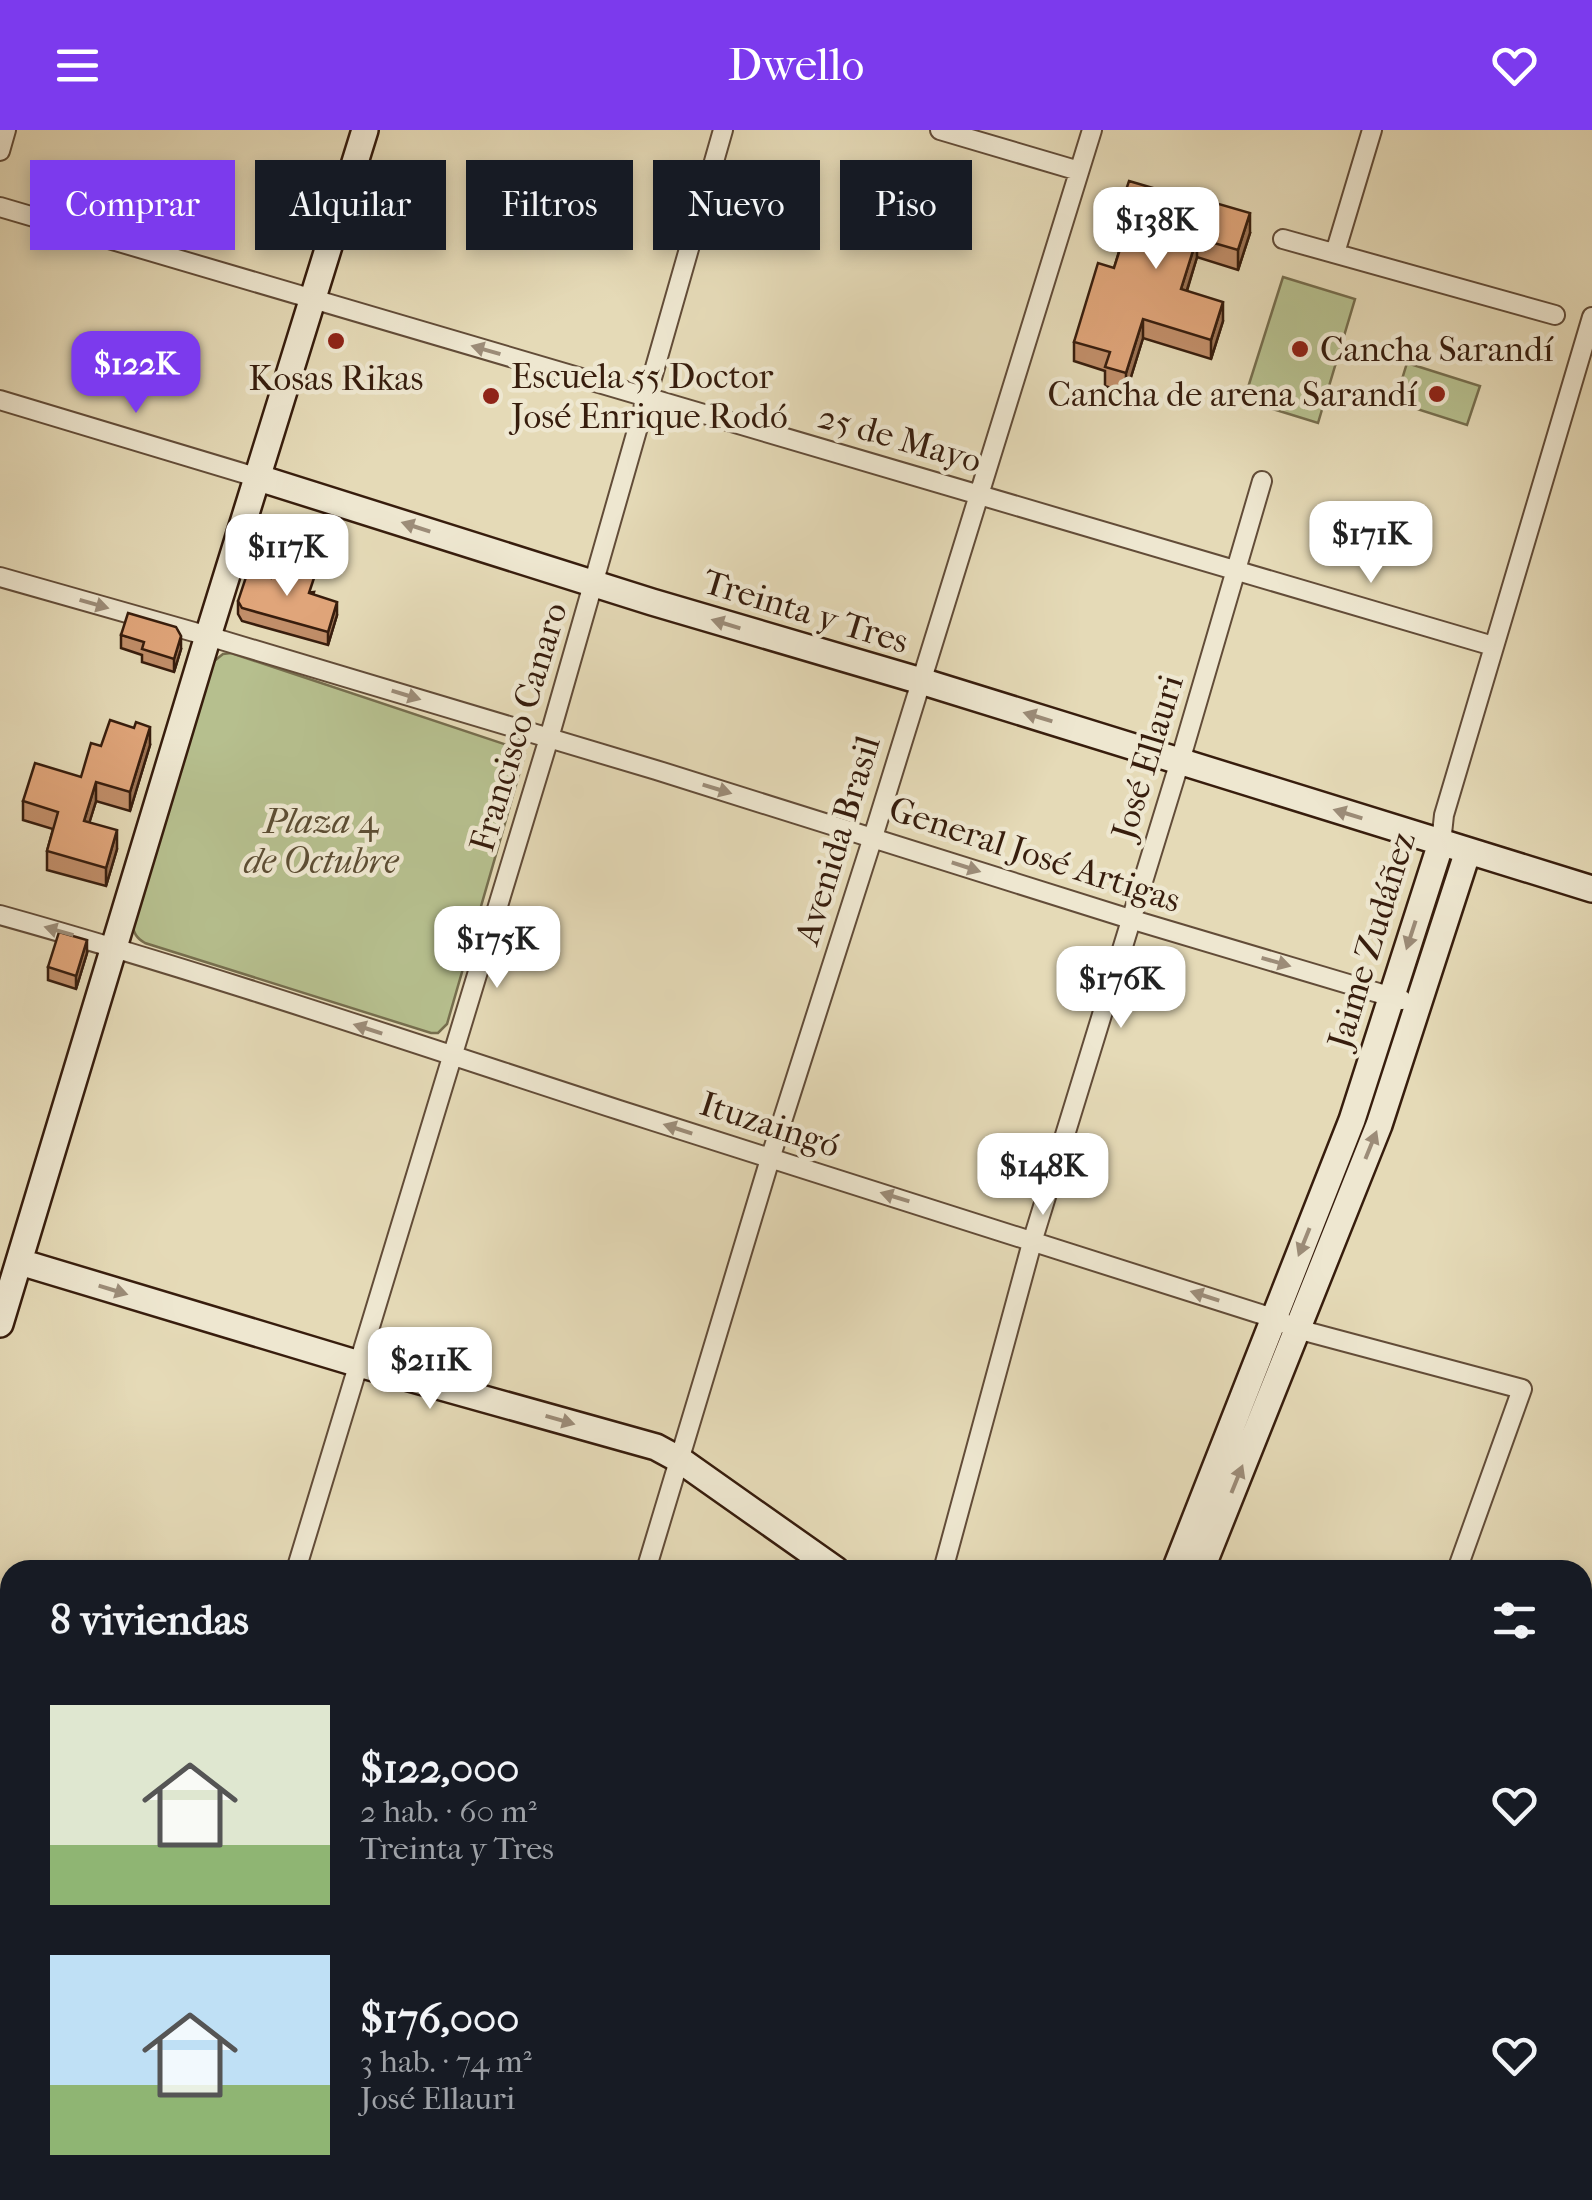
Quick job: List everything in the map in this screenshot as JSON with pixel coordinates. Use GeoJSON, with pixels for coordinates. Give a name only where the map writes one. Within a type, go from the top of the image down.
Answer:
{"type":"FeatureCollection","features":[{"type":"Feature","properties":{"kind":"street"},"geometry":{"type":"LineString","coordinates":[[0,151],[6,130]]}},
{"type":"Feature","properties":{"kind":"street"},"geometry":{"type":"LineString","coordinates":[[0,1324],[10,1260],[114,947],[365,130]]}},
{"type":"Feature","properties":{"kind":"street","name":"Francisco Canaro"},"geometry":{"type":"LineString","coordinates":[[299,1560],[549,738],[724,130]]}},
{"type":"Feature","properties":{"kind":"street"},"geometry":{"type":"LineString","coordinates":[[940,130],[1079,172]]}},
{"type":"Feature","properties":{"kind":"street","name":"Avenida Brasil"},"geometry":{"type":"LineString","coordinates":[[649,1560],[770,1159],[1092,130]]}},
{"type":"Feature","properties":{"kind":"street"},"geometry":{"type":"LineString","coordinates":[[1334,254],[1372,130]]}},
{"type":"Feature","properties":{"kind":"street","name":"25 de Mayo"},"geometry":{"type":"LineString","coordinates":[[0,207],[1493,646]]}},
{"type":"Feature","properties":{"kind":"street"},"geometry":{"type":"LineString","coordinates":[[1283,239],[1555,315]]}},
{"type":"Feature","properties":{"kind":"street","name":"Jaime Zudáñez"},"geometry":{"type":"LineString","coordinates":[[1204,1560],[1441,843],[1444,816],[1592,317]]}},
{"type":"Feature","properties":{"kind":"street","name":"Treinta y Tres"},"geometry":{"type":"LineString","coordinates":[[0,400],[1592,890]]}},
{"type":"Feature","properties":{"kind":"street","name":"José Ellauri"},"geometry":{"type":"LineString","coordinates":[[946,1560],[1033,1239],[1262,481]]}},
{"type":"Feature","properties":{"kind":"street","name":"General José Artigas"},"geometry":{"type":"LineString","coordinates":[[0,578],[549,738],[1417,1004]]}},
{"type":"Feature","properties":{"kind":"street","name":"Jaime Zudáñez"},"geometry":{"type":"LineString","coordinates":[[1179,1560],[1378,1125],[1468,851]]}},
{"type":"Feature","properties":{"kind":"street","name":"Ituzaingó"},"geometry":{"type":"LineString","coordinates":[[0,914],[1033,1239],[1285,1324],[1522,1389],[1461,1560]]}},
{"type":"Feature","properties":{"kind":"street"},"geometry":{"type":"LineString","coordinates":[[10,1260],[656,1447],[822,1560]]}},
{"type":"Feature","properties":{"kind":"green space","name":"Cancha Sarandí"},"geometry":{"type":"Polygon","coordinates":[[[1283,277],[1355,299],[1318,423],[1244,400],[1283,277]]]}},
{"type":"Feature","properties":{"kind":"green space","name":"Cancha de arena Sarandí"},"geometry":{"type":"Polygon","coordinates":[[[1407,363],[1480,386],[1467,425],[1395,402],[1407,363]]]}},
{"type":"Feature","properties":{"kind":"green space","name":"Plaza 4 de Octubre"},"geometry":{"type":"Polygon","coordinates":[[[231,653],[525,754],[447,1024],[438,1033],[145,943],[136,935],[132,924],[213,662],[231,653]]]}},
{"type":"Feature","properties":{"kind":"building"},"geometry":{"type":"Polygon","coordinates":[[[1129,181],[1250,213],[1238,250],[1197,238],[1181,289],[1223,302],[1211,340],[1143,319],[1126,373],[1105,367],[1110,352],[1074,342],[1098,263],[1114,268],[1130,218],[1118,214],[1129,181]]]}},
{"type":"Feature","properties":{"kind":"building"},"geometry":{"type":"Polygon","coordinates":[[[274,567],[314,578],[309,593],[337,602],[328,632],[242,608],[238,601],[248,571],[271,578],[274,567]]]}},
{"type":"Feature","properties":{"kind":"building"},"geometry":{"type":"Polygon","coordinates":[[[128,613],[176,627],[181,636],[174,659],[142,649],[144,642],[121,635],[128,613]]]}},
{"type":"Feature","properties":{"kind":"building"},"geometry":{"type":"Polygon","coordinates":[[[110,720],[134,728],[136,722],[150,727],[130,792],[96,782],[84,821],[117,830],[106,868],[47,851],[58,812],[23,801],[35,763],[81,777],[91,743],[101,746],[110,720]]]}},
{"type":"Feature","properties":{"kind":"building"},"geometry":{"type":"Polygon","coordinates":[[[59,932],[87,940],[76,976],[48,967],[59,932]]]}},
{"type":"Feature","properties":{"kind":"place","name":"Kosas Rikas"},"geometry":{"type":"Point","coordinates":[336,341]}},
{"type":"Feature","properties":{"kind":"place","name":"Cancha Sarandí"},"geometry":{"type":"Point","coordinates":[1300,349]}},
{"type":"Feature","properties":{"kind":"place","name":"Cancha de arena Sarandí"},"geometry":{"type":"Point","coordinates":[1437,394]}},
{"type":"Feature","properties":{"kind":"place","name":"Escuela 55 Doctor José Enrique Rodó"},"geometry":{"type":"Point","coordinates":[491,396]}}]}
